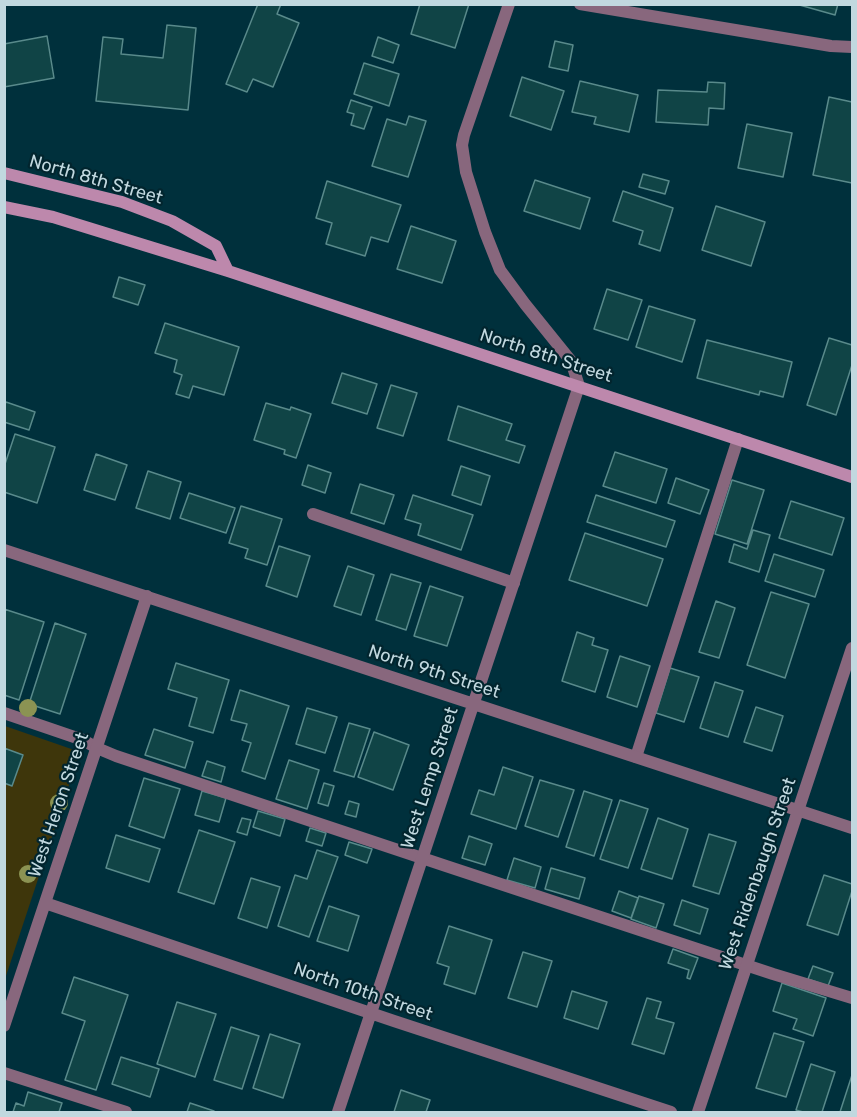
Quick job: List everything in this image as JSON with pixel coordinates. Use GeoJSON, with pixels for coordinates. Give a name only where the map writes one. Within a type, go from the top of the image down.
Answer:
{"type":"FeatureCollection","features":[{"type":"Feature","properties":{"kind":"street"},"geometry":{"type":"LineString","coordinates":[[508,4],[464,135],[462,145],[466,172],[500,270],[571,361],[579,386]]}},
{"type":"Feature","properties":{"kind":"street"},"geometry":{"type":"LineString","coordinates":[[580,4],[831,46],[852,47]]}},
{"type":"Feature","properties":{"kind":"street","name":"North 8th Street"},"geometry":{"type":"LineString","coordinates":[[4,173],[122,202],[172,221],[216,246],[228,271]]}},
{"type":"Feature","properties":{"kind":"street","name":"North 8th Street"},"geometry":{"type":"LineString","coordinates":[[4,207],[53,218],[228,271],[852,477]]}},
{"type":"Feature","properties":{"kind":"street","name":"West Lemp Street"},"geometry":{"type":"LineString","coordinates":[[338,1113],[579,386]]}},
{"type":"Feature","properties":{"kind":"street"},"geometry":{"type":"LineString","coordinates":[[636,757],[738,439]]}},
{"type":"Feature","properties":{"kind":"street"},"geometry":{"type":"LineString","coordinates":[[313,514],[514,583]]}},
{"type":"Feature","properties":{"kind":"street","name":"North 9th Street"},"geometry":{"type":"LineString","coordinates":[[4,550],[852,828]]}},
{"type":"Feature","properties":{"kind":"street","name":"West Heron Street"},"geometry":{"type":"LineString","coordinates":[[4,1026],[147,597]]}},
{"type":"Feature","properties":{"kind":"street","name":"West Ridenbaugh Street"},"geometry":{"type":"LineString","coordinates":[[698,1113],[852,648]]}},
{"type":"Feature","properties":{"kind":"street"},"geometry":{"type":"LineString","coordinates":[[4,713],[83,740],[116,756],[852,998]]}},
{"type":"Feature","properties":{"kind":"street","name":"North 10th Street"},"geometry":{"type":"LineString","coordinates":[[45,903],[670,1113]]}},
{"type":"Feature","properties":{"kind":"street"},"geometry":{"type":"LineString","coordinates":[[4,1073],[126,1113]]}},
{"type":"Feature","properties":{"kind":"shaded area"},"geometry":{"type":"Polygon","coordinates":[[[5,726],[80,752],[5,979],[5,726]]]}},
{"type":"Feature","properties":{"kind":"building"},"geometry":{"type":"Polygon","coordinates":[[[258,4],[281,4],[277,14],[299,23],[273,87],[253,79],[247,92],[226,84],[258,4]]]}},
{"type":"Feature","properties":{"kind":"building"},"geometry":{"type":"Polygon","coordinates":[[[420,4],[469,4],[455,48],[411,34],[420,4]]]}},
{"type":"Feature","properties":{"kind":"building"},"geometry":{"type":"Polygon","coordinates":[[[796,4],[838,4],[835,15],[796,4]]]}},
{"type":"Feature","properties":{"kind":"building"},"geometry":{"type":"Polygon","coordinates":[[[167,25],[196,28],[188,110],[96,101],[103,37],[123,39],[121,54],[163,58],[167,25]]]}},
{"type":"Feature","properties":{"kind":"building"},"geometry":{"type":"Polygon","coordinates":[[[47,36],[54,78],[4,87],[4,44],[47,36]]]}},
{"type":"Feature","properties":{"kind":"building"},"geometry":{"type":"Polygon","coordinates":[[[378,37],[399,45],[393,63],[372,56],[378,37]]]}},
{"type":"Feature","properties":{"kind":"building"},"geometry":{"type":"Polygon","coordinates":[[[555,41],[573,45],[568,71],[549,67],[555,41]]]}},
{"type":"Feature","properties":{"kind":"building"},"geometry":{"type":"Polygon","coordinates":[[[364,63],[399,74],[389,106],[354,94],[364,63]]]}},
{"type":"Feature","properties":{"kind":"building"},"geometry":{"type":"Polygon","coordinates":[[[522,77],[564,91],[551,130],[510,116],[522,77]]]}},
{"type":"Feature","properties":{"kind":"building"},"geometry":{"type":"Polygon","coordinates":[[[580,81],[638,95],[629,132],[594,124],[596,117],[572,112],[580,81]]]}},
{"type":"Feature","properties":{"kind":"building"},"geometry":{"type":"Polygon","coordinates":[[[708,82],[725,83],[724,109],[709,108],[708,125],[656,122],[658,90],[707,92],[708,82]]]}},
{"type":"Feature","properties":{"kind":"building"},"geometry":{"type":"Polygon","coordinates":[[[829,97],[852,102],[852,183],[813,175],[829,97]]]}},
{"type":"Feature","properties":{"kind":"building"},"geometry":{"type":"Polygon","coordinates":[[[351,100],[372,107],[364,129],[351,125],[354,114],[347,112],[351,100]]]}},
{"type":"Feature","properties":{"kind":"building"},"geometry":{"type":"Polygon","coordinates":[[[409,116],[426,121],[408,177],[372,166],[387,119],[406,125],[409,116]]]}},
{"type":"Feature","properties":{"kind":"building"},"geometry":{"type":"Polygon","coordinates":[[[747,124],[792,133],[783,177],[738,168],[747,124]]]}},
{"type":"Feature","properties":{"kind":"building"},"geometry":{"type":"Polygon","coordinates":[[[643,174],[669,181],[665,194],[639,187],[643,174]]]}},
{"type":"Feature","properties":{"kind":"building"},"geometry":{"type":"Polygon","coordinates":[[[535,180],[590,198],[580,229],[524,211],[535,180]]]}},
{"type":"Feature","properties":{"kind":"building"},"geometry":{"type":"Polygon","coordinates":[[[327,181],[401,205],[388,242],[371,237],[365,256],[326,244],[332,223],[316,218],[327,181]]]}},
{"type":"Feature","properties":{"kind":"building"},"geometry":{"type":"Polygon","coordinates":[[[623,191],[673,208],[660,251],[639,244],[643,231],[613,221],[623,191]]]}},
{"type":"Feature","properties":{"kind":"building"},"geometry":{"type":"Polygon","coordinates":[[[716,206],[765,222],[751,266],[702,250],[716,206]]]}},
{"type":"Feature","properties":{"kind":"building"},"geometry":{"type":"Polygon","coordinates":[[[411,226],[456,241],[442,283],[397,269],[411,226]]]}},
{"type":"Feature","properties":{"kind":"building"},"geometry":{"type":"Polygon","coordinates":[[[119,277],[145,285],[138,305],[113,297],[119,277]]]}},
{"type":"Feature","properties":{"kind":"building"},"geometry":{"type":"Polygon","coordinates":[[[607,289],[642,300],[628,340],[594,329],[607,289]]]}},
{"type":"Feature","properties":{"kind":"building"},"geometry":{"type":"Polygon","coordinates":[[[649,306],[695,320],[682,362],[636,347],[649,306]]]}},
{"type":"Feature","properties":{"kind":"building"},"geometry":{"type":"Polygon","coordinates":[[[165,323],[239,347],[224,395],[193,386],[189,398],[176,394],[182,375],[174,372],[177,360],[155,353],[165,323]]]}},
{"type":"Feature","properties":{"kind":"building"},"geometry":{"type":"Polygon","coordinates":[[[829,338],[852,345],[852,365],[836,415],[807,405],[829,338]]]}},
{"type":"Feature","properties":{"kind":"building"},"geometry":{"type":"Polygon","coordinates":[[[707,340],[792,362],[783,397],[760,391],[759,395],[697,378],[707,340]]]}},
{"type":"Feature","properties":{"kind":"building"},"geometry":{"type":"Polygon","coordinates":[[[342,373],[377,384],[367,414],[332,403],[342,373]]]}},
{"type":"Feature","properties":{"kind":"building"},"geometry":{"type":"Polygon","coordinates":[[[391,385],[417,393],[403,436],[377,428],[391,385]]]}},
{"type":"Feature","properties":{"kind":"building"},"geometry":{"type":"Polygon","coordinates":[[[6,402],[35,412],[29,430],[4,422],[6,402]]]}},
{"type":"Feature","properties":{"kind":"building"},"geometry":{"type":"Polygon","coordinates":[[[266,403],[290,410],[291,407],[311,414],[296,458],[284,454],[285,450],[254,440],[266,403]]]}},
{"type":"Feature","properties":{"kind":"building"},"geometry":{"type":"Polygon","coordinates":[[[458,406],[512,424],[506,440],[525,446],[519,463],[448,440],[458,406]]]}},
{"type":"Feature","properties":{"kind":"building"},"geometry":{"type":"Polygon","coordinates":[[[15,434],[55,447],[37,503],[4,492],[4,467],[15,434]]]}},
{"type":"Feature","properties":{"kind":"building"},"geometry":{"type":"Polygon","coordinates":[[[615,452],[667,469],[656,503],[603,486],[615,452]]]}},
{"type":"Feature","properties":{"kind":"building"},"geometry":{"type":"Polygon","coordinates":[[[96,454],[127,465],[115,500],[84,490],[96,454]]]}},
{"type":"Feature","properties":{"kind":"building"},"geometry":{"type":"Polygon","coordinates":[[[308,465],[331,473],[325,493],[302,485],[308,465]]]}},
{"type":"Feature","properties":{"kind":"building"},"geometry":{"type":"Polygon","coordinates":[[[461,466],[490,476],[481,505],[452,495],[461,466]]]}},
{"type":"Feature","properties":{"kind":"building"},"geometry":{"type":"Polygon","coordinates":[[[148,471],[181,482],[170,519],[136,508],[148,471]]]}},
{"type":"Feature","properties":{"kind":"building"},"geometry":{"type":"Polygon","coordinates":[[[676,478],[709,490],[700,514],[668,503],[676,478]]]}},
{"type":"Feature","properties":{"kind":"building"},"geometry":{"type":"Polygon","coordinates":[[[732,480],[764,490],[747,544],[715,534],[732,480]]]}},
{"type":"Feature","properties":{"kind":"building"},"geometry":{"type":"Polygon","coordinates":[[[360,484],[394,495],[384,524],[351,513],[360,484]]]}},
{"type":"Feature","properties":{"kind":"building"},"geometry":{"type":"Polygon","coordinates":[[[189,493],[235,508],[226,533],[180,518],[189,493]]]}},
{"type":"Feature","properties":{"kind":"building"},"geometry":{"type":"Polygon","coordinates":[[[413,495],[473,515],[461,550],[418,535],[421,524],[405,519],[413,495]]]}},
{"type":"Feature","properties":{"kind":"building"},"geometry":{"type":"Polygon","coordinates":[[[596,495],[675,521],[666,547],[587,522],[596,495]]]}},
{"type":"Feature","properties":{"kind":"building"},"geometry":{"type":"Polygon","coordinates":[[[791,501],[844,518],[832,555],[779,538],[791,501]]]}},
{"type":"Feature","properties":{"kind":"building"},"geometry":{"type":"Polygon","coordinates":[[[241,506],[282,519],[267,565],[245,558],[248,549],[229,543],[241,506]]]}},
{"type":"Feature","properties":{"kind":"building"},"geometry":{"type":"Polygon","coordinates":[[[753,530],[770,535],[759,572],[729,562],[734,544],[747,549],[753,530]]]}},
{"type":"Feature","properties":{"kind":"building"},"geometry":{"type":"Polygon","coordinates":[[[585,533],[663,559],[647,606],[569,580],[585,533]]]}},
{"type":"Feature","properties":{"kind":"building"},"geometry":{"type":"Polygon","coordinates":[[[279,546],[310,556],[297,597],[266,586],[279,546]]]}},
{"type":"Feature","properties":{"kind":"building"},"geometry":{"type":"Polygon","coordinates":[[[774,554],[824,570],[815,597],[765,581],[774,554]]]}},
{"type":"Feature","properties":{"kind":"building"},"geometry":{"type":"Polygon","coordinates":[[[348,566],[374,575],[361,615],[334,606],[348,566]]]}},
{"type":"Feature","properties":{"kind":"building"},"geometry":{"type":"Polygon","coordinates":[[[391,574],[421,583],[406,630],[376,620],[391,574]]]}},
{"type":"Feature","properties":{"kind":"building"},"geometry":{"type":"Polygon","coordinates":[[[430,586],[463,597],[447,646],[414,636],[430,586]]]}},
{"type":"Feature","properties":{"kind":"building"},"geometry":{"type":"Polygon","coordinates":[[[771,592],[809,604],[785,678],[747,665],[771,592]]]}},
{"type":"Feature","properties":{"kind":"building"},"geometry":{"type":"Polygon","coordinates":[[[716,601],[735,608],[719,658],[699,652],[716,601]]]}},
{"type":"Feature","properties":{"kind":"building"},"geometry":{"type":"Polygon","coordinates":[[[4,609],[44,622],[19,700],[4,695],[4,609]]]}},
{"type":"Feature","properties":{"kind":"building"},"geometry":{"type":"Polygon","coordinates":[[[55,623],[86,634],[60,714],[29,704],[55,623]]]}},
{"type":"Feature","properties":{"kind":"building"},"geometry":{"type":"Polygon","coordinates":[[[577,632],[594,638],[592,645],[608,650],[595,692],[562,681],[577,632]]]}},
{"type":"Feature","properties":{"kind":"building"},"geometry":{"type":"Polygon","coordinates":[[[620,656],[650,666],[637,707],[607,697],[620,656]]]}},
{"type":"Feature","properties":{"kind":"building"},"geometry":{"type":"Polygon","coordinates":[[[176,663],[229,680],[213,733],[189,726],[197,698],[168,689],[176,663]]]}},
{"type":"Feature","properties":{"kind":"building"},"geometry":{"type":"Polygon","coordinates":[[[670,668],[699,677],[684,722],[656,713],[670,668]]]}},
{"type":"Feature","properties":{"kind":"building"},"geometry":{"type":"Polygon","coordinates":[[[715,682],[743,691],[728,737],[700,728],[715,682]]]}},
{"type":"Feature","properties":{"kind":"building"},"geometry":{"type":"Polygon","coordinates":[[[240,690],[289,706],[265,779],[242,771],[251,743],[242,740],[247,724],[231,720],[240,690]]]}},
{"type":"Feature","properties":{"kind":"building"},"geometry":{"type":"Polygon","coordinates":[[[756,707],[783,716],[772,751],[744,742],[756,707]]]}},
{"type":"Feature","properties":{"kind":"building"},"geometry":{"type":"Polygon","coordinates":[[[307,708],[337,717],[325,753],[296,744],[307,708]]]}},
{"type":"Feature","properties":{"kind":"building"},"geometry":{"type":"Polygon","coordinates":[[[349,723],[370,729],[354,777],[334,771],[349,723]]]}},
{"type":"Feature","properties":{"kind":"building"},"geometry":{"type":"Polygon","coordinates":[[[154,729],[193,742],[185,768],[145,755],[154,729]]]}},
{"type":"Feature","properties":{"kind":"building"},"geometry":{"type":"Polygon","coordinates":[[[374,732],[409,745],[393,790],[358,777],[374,732]]]}},
{"type":"Feature","properties":{"kind":"building"},"geometry":{"type":"Polygon","coordinates":[[[4,748],[23,755],[12,786],[4,783],[4,748]]]}},
{"type":"Feature","properties":{"kind":"building"},"geometry":{"type":"Polygon","coordinates":[[[289,760],[319,770],[307,809],[276,799],[289,760]]]}},
{"type":"Feature","properties":{"kind":"building"},"geometry":{"type":"Polygon","coordinates":[[[207,761],[225,767],[221,782],[202,776],[207,761]]]}},
{"type":"Feature","properties":{"kind":"building"},"geometry":{"type":"Polygon","coordinates":[[[503,767],[533,777],[516,829],[471,814],[479,790],[494,795],[503,767]]]}},
{"type":"Feature","properties":{"kind":"building"},"geometry":{"type":"Polygon","coordinates":[[[144,778],[180,789],[164,838],[129,826],[144,778]]]}},
{"type":"Feature","properties":{"kind":"building"},"geometry":{"type":"Polygon","coordinates":[[[540,780],[574,790],[558,837],[525,826],[540,780]]]}},
{"type":"Feature","properties":{"kind":"building"},"geometry":{"type":"Polygon","coordinates":[[[324,783],[334,786],[328,806],[318,803],[324,783]]]}},
{"type":"Feature","properties":{"kind":"building"},"geometry":{"type":"Polygon","coordinates":[[[202,791],[226,798],[219,822],[195,815],[202,791]]]}},
{"type":"Feature","properties":{"kind":"building"},"geometry":{"type":"Polygon","coordinates":[[[584,791],[612,800],[594,856],[566,847],[584,791]]]}},
{"type":"Feature","properties":{"kind":"building"},"geometry":{"type":"Polygon","coordinates":[[[620,800],[648,809],[628,868],[600,859],[620,800]]]}},
{"type":"Feature","properties":{"kind":"building"},"geometry":{"type":"Polygon","coordinates":[[[349,801],[359,804],[356,817],[345,814],[349,801]]]}},
{"type":"Feature","properties":{"kind":"building"},"geometry":{"type":"Polygon","coordinates":[[[258,811],[285,819],[280,836],[253,827],[258,811]]]}},
{"type":"Feature","properties":{"kind":"building"},"geometry":{"type":"Polygon","coordinates":[[[242,818],[251,820],[247,835],[237,832],[242,818]]]}},
{"type":"Feature","properties":{"kind":"building"},"geometry":{"type":"Polygon","coordinates":[[[658,818],[688,829],[672,879],[641,869],[658,818]]]}},
{"type":"Feature","properties":{"kind":"building"},"geometry":{"type":"Polygon","coordinates":[[[310,828],[326,833],[322,846],[306,841],[310,828]]]}},
{"type":"Feature","properties":{"kind":"building"},"geometry":{"type":"Polygon","coordinates":[[[199,830],[235,842],[214,904],[178,892],[199,830]]]}},
{"type":"Feature","properties":{"kind":"building"},"geometry":{"type":"Polygon","coordinates":[[[709,834],[736,842],[719,894],[693,886],[709,834]]]}},
{"type":"Feature","properties":{"kind":"building"},"geometry":{"type":"Polygon","coordinates":[[[116,835],[160,849],[149,882],[106,868],[116,835]]]}},
{"type":"Feature","properties":{"kind":"building"},"geometry":{"type":"Polygon","coordinates":[[[469,836],[492,844],[485,865],[462,858],[469,836]]]}},
{"type":"Feature","properties":{"kind":"building"},"geometry":{"type":"Polygon","coordinates":[[[349,842],[372,849],[367,863],[345,855],[349,842]]]}},
{"type":"Feature","properties":{"kind":"building"},"geometry":{"type":"Polygon","coordinates":[[[317,850],[338,857],[309,937],[278,926],[295,875],[307,879],[317,850]]]}},
{"type":"Feature","properties":{"kind":"building"},"geometry":{"type":"Polygon","coordinates":[[[514,858],[541,867],[535,888],[507,880],[514,858]]]}},
{"type":"Feature","properties":{"kind":"building"},"geometry":{"type":"Polygon","coordinates":[[[551,868],[585,878],[579,899],[545,889],[551,868]]]}},
{"type":"Feature","properties":{"kind":"building"},"geometry":{"type":"Polygon","coordinates":[[[824,875],[852,884],[852,891],[838,935],[807,925],[824,875]]]}},
{"type":"Feature","properties":{"kind":"building"},"geometry":{"type":"Polygon","coordinates":[[[251,878],[280,887],[267,928],[238,918],[251,878]]]}},
{"type":"Feature","properties":{"kind":"building"},"geometry":{"type":"Polygon","coordinates":[[[619,891],[638,898],[631,918],[612,911],[619,891]]]}},
{"type":"Feature","properties":{"kind":"building"},"geometry":{"type":"Polygon","coordinates":[[[639,896],[664,904],[656,928],[631,919],[639,896]]]}},
{"type":"Feature","properties":{"kind":"building"},"geometry":{"type":"Polygon","coordinates":[[[682,900],[708,909],[700,934],[674,925],[682,900]]]}},
{"type":"Feature","properties":{"kind":"building"},"geometry":{"type":"Polygon","coordinates":[[[329,906],[359,916],[348,951],[317,941],[329,906]]]}},
{"type":"Feature","properties":{"kind":"building"},"geometry":{"type":"Polygon","coordinates":[[[449,926],[492,940],[475,994],[444,984],[449,967],[437,963],[449,926]]]}},
{"type":"Feature","properties":{"kind":"building"},"geometry":{"type":"Polygon","coordinates":[[[673,949],[698,958],[690,979],[687,978],[689,970],[668,963],[673,949]]]}},
{"type":"Feature","properties":{"kind":"building"},"geometry":{"type":"Polygon","coordinates":[[[523,952],[552,961],[537,1007],[508,998],[523,952]]]}},
{"type":"Feature","properties":{"kind":"building"},"geometry":{"type":"Polygon","coordinates":[[[813,966],[833,973],[828,986],[808,979],[813,966]]]}},
{"type":"Feature","properties":{"kind":"building"},"geometry":{"type":"Polygon","coordinates":[[[74,977],[128,995],[96,1090],[65,1080],[85,1021],[62,1013],[74,977]]]}},
{"type":"Feature","properties":{"kind":"building"},"geometry":{"type":"Polygon","coordinates":[[[782,983],[826,998],[813,1036],[793,1029],[797,1019],[773,1011],[782,983]]]}},
{"type":"Feature","properties":{"kind":"building"},"geometry":{"type":"Polygon","coordinates":[[[572,991],[607,1002],[598,1029],[564,1018],[572,991]]]}},
{"type":"Feature","properties":{"kind":"building"},"geometry":{"type":"Polygon","coordinates":[[[647,998],[661,1002],[656,1018],[674,1023],[664,1054],[632,1044],[647,998]]]}},
{"type":"Feature","properties":{"kind":"building"},"geometry":{"type":"Polygon","coordinates":[[[177,1002],[216,1014],[195,1077],[157,1064],[177,1002]]]}},
{"type":"Feature","properties":{"kind":"building"},"geometry":{"type":"Polygon","coordinates":[[[231,1027],[259,1036],[242,1089],[214,1080],[231,1027]]]}},
{"type":"Feature","properties":{"kind":"building"},"geometry":{"type":"Polygon","coordinates":[[[774,1033],[804,1042],[786,1097],[756,1088],[774,1033]]]}},
{"type":"Feature","properties":{"kind":"building"},"geometry":{"type":"Polygon","coordinates":[[[270,1034],[300,1044],[283,1098],[253,1088],[270,1034]]]}},
{"type":"Feature","properties":{"kind":"building"},"geometry":{"type":"Polygon","coordinates":[[[121,1057],[159,1069],[150,1097],[112,1084],[121,1057]]]}},
{"type":"Feature","properties":{"kind":"building"},"geometry":{"type":"Polygon","coordinates":[[[811,1064],[835,1072],[822,1112],[796,1110],[811,1064]]]}},
{"type":"Feature","properties":{"kind":"building"},"geometry":{"type":"Polygon","coordinates":[[[852,1075],[852,1112],[840,1112],[852,1075]]]}},
{"type":"Feature","properties":{"kind":"building"},"geometry":{"type":"Polygon","coordinates":[[[401,1090],[430,1100],[426,1112],[394,1112],[401,1090]]]}},
{"type":"Feature","properties":{"kind":"building"},"geometry":{"type":"Polygon","coordinates":[[[28,1092],[62,1103],[59,1112],[13,1112],[16,1103],[24,1106],[28,1092]]]}},
{"type":"Feature","properties":{"kind":"building"},"geometry":{"type":"Polygon","coordinates":[[[190,1103],[214,1111],[187,1112],[190,1103]]]}}]}
